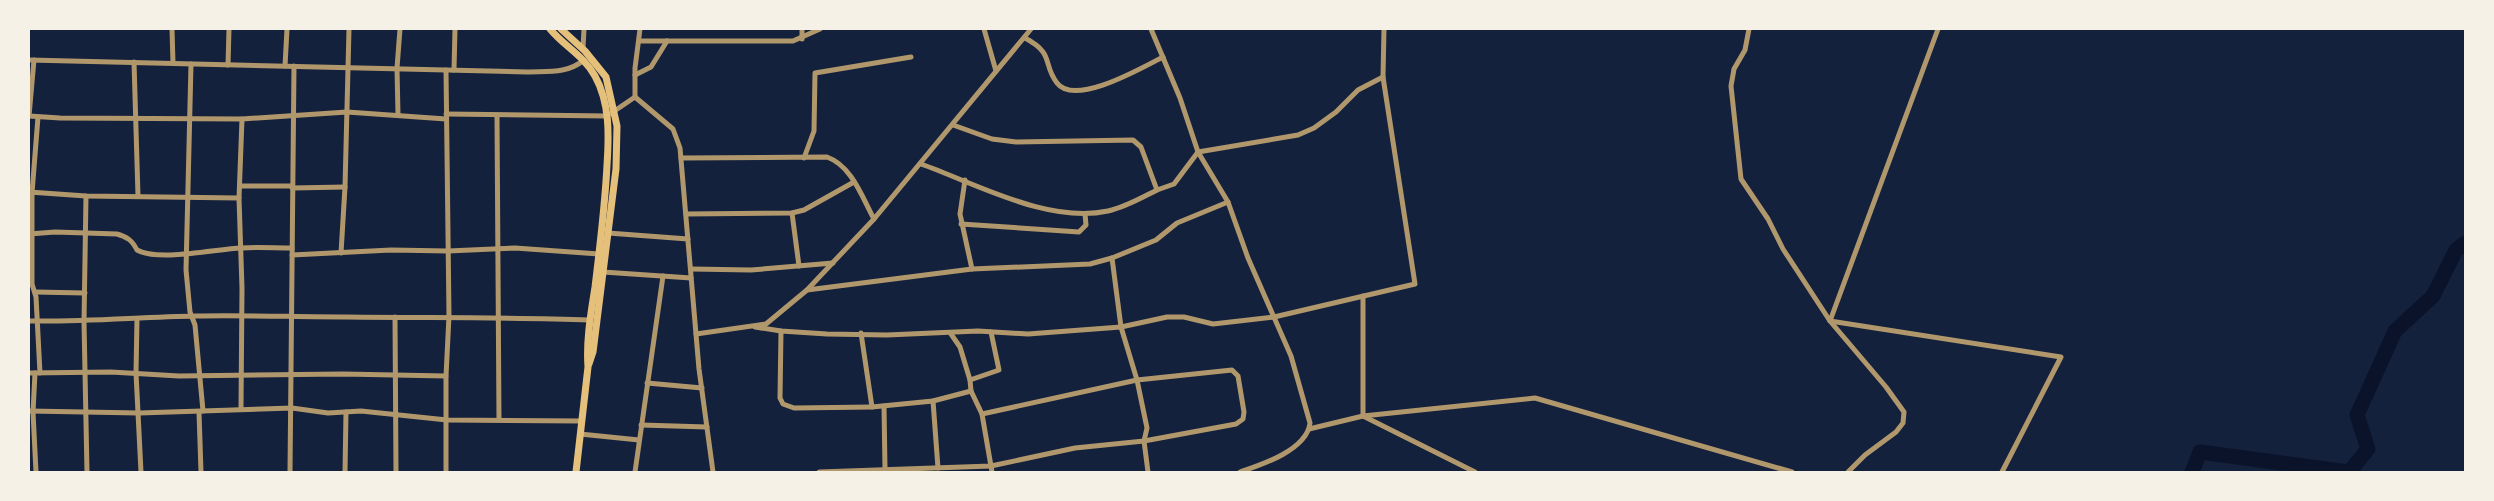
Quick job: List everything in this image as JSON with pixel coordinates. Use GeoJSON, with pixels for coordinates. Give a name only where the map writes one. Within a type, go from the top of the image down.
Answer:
{"type":"FeatureCollection","features":[{"type":"Feature","properties":{"kind":"main road"},"geometry":{"type":"LineString","coordinates":[[550,29],[584,60],[603,92],[609,141],[576,472]]}},
{"type":"Feature","properties":{"kind":"main road"},"geometry":{"type":"LineString","coordinates":[[561,29],[583,48],[606,77],[615,109],[616,169],[593,352],[588,366]]}},
{"type":"Feature","properties":{"kind":"street"},"geometry":{"type":"LineString","coordinates":[[172,29],[172,63]]}},
{"type":"Feature","properties":{"kind":"street"},"geometry":{"type":"LineString","coordinates":[[228,64],[229,29]]}},
{"type":"Feature","properties":{"kind":"street"},"geometry":{"type":"LineString","coordinates":[[285,66],[287,29]]}},
{"type":"Feature","properties":{"kind":"street"},"geometry":{"type":"LineString","coordinates":[[341,253],[348,112],[349,29]]}},
{"type":"Feature","properties":{"kind":"street"},"geometry":{"type":"LineString","coordinates":[[398,115],[397,68],[400,29]]}},
{"type":"Feature","properties":{"kind":"street"},"geometry":{"type":"LineString","coordinates":[[454,70],[455,29]]}},
{"type":"Feature","properties":{"kind":"street"},"geometry":{"type":"LineString","coordinates":[[583,48],[584,29]]}},
{"type":"Feature","properties":{"kind":"street"},"geometry":{"type":"LineString","coordinates":[[640,29],[635,75],[635,97],[673,129],[679,143],[696,334],[713,472]]}},
{"type":"Feature","properties":{"kind":"street"},"geometry":{"type":"LineString","coordinates":[[802,29],[802,39]]}},
{"type":"Feature","properties":{"kind":"street"},"geometry":{"type":"LineString","coordinates":[[639,41],[793,41],[802,39],[820,29]]}},
{"type":"Feature","properties":{"kind":"street"},"geometry":{"type":"LineString","coordinates":[[984,29],[996,70]]}},
{"type":"Feature","properties":{"kind":"street"},"geometry":{"type":"LineString","coordinates":[[696,334],[766,324],[807,290],[874,219],[1031,29]]}},
{"type":"Feature","properties":{"kind":"street"},"geometry":{"type":"LineString","coordinates":[[1151,29],[1198,152],[1228,202],[1248,258],[1291,356],[1310,423],[1309,429],[1298,444],[1272,461],[1240,472]]}},
{"type":"Feature","properties":{"kind":"street"},"geometry":{"type":"LineString","coordinates":[[755,327],[781,331],[887,335],[991,332],[1028,334],[1121,327],[1167,317],[1184,317],[1213,324],[1274,317],[1415,284],[1383,77],[1384,29]]}},
{"type":"Feature","properties":{"kind":"street"},"geometry":{"type":"LineString","coordinates":[[1749,29],[1748,41],[1734,69],[1731,86],[1741,179],[1768,219],[1783,249],[1830,321],[1886,387],[1904,412],[1905,418],[1896,432],[1865,455],[1848,472]]}},
{"type":"Feature","properties":{"kind":"street"},"geometry":{"type":"LineString","coordinates":[[1830,321],[1938,29]]}},
{"type":"Feature","properties":{"kind":"street"},"geometry":{"type":"LineString","coordinates":[[1025,38],[1044,52],[1057,83],[1066,89],[1086,90],[1100,86],[1163,57]]}},
{"type":"Feature","properties":{"kind":"street"},"geometry":{"type":"LineString","coordinates":[[635,75],[651,67],[667,41]]}},
{"type":"Feature","properties":{"kind":"street"},"geometry":{"type":"LineString","coordinates":[[804,158],[814,131],[815,73],[911,57]]}},
{"type":"Feature","properties":{"kind":"street"},"geometry":{"type":"LineString","coordinates":[[584,60],[571,69],[564,71],[31,60],[29,116],[134,117],[190,120],[242,120],[348,112],[446,117],[607,116],[635,97]]}},
{"type":"Feature","properties":{"kind":"street"},"geometry":{"type":"LineString","coordinates":[[134,62],[134,117],[138,196]]}},
{"type":"Feature","properties":{"kind":"street"},"geometry":{"type":"LineString","coordinates":[[191,64],[186,254],[191,316],[195,325],[200,376],[201,472]]}},
{"type":"Feature","properties":{"kind":"street"},"geometry":{"type":"LineString","coordinates":[[290,472],[294,66]]}},
{"type":"Feature","properties":{"kind":"street"},"geometry":{"type":"LineString","coordinates":[[446,70],[449,316],[446,376],[446,472]]}},
{"type":"Feature","properties":{"kind":"street"},"geometry":{"type":"LineString","coordinates":[[921,164],[1040,208],[1072,214],[1107,211],[1131,204],[1157,190],[1174,184],[1198,152],[1298,135],[1314,128],[1336,112],[1358,90],[1383,77]]}},
{"type":"Feature","properties":{"kind":"street"},"geometry":{"type":"LineString","coordinates":[[497,116],[499,420]]}},
{"type":"Feature","properties":{"kind":"street"},"geometry":{"type":"LineString","coordinates":[[36,472],[31,412],[38,322],[36,292],[31,284],[30,192],[38,117]]}},
{"type":"Feature","properties":{"kind":"street"},"geometry":{"type":"LineString","coordinates":[[241,408],[240,186],[242,120]]}},
{"type":"Feature","properties":{"kind":"street"},"geometry":{"type":"LineString","coordinates":[[953,125],[992,139],[1016,142],[1133,140],[1142,148],[1157,190]]}},
{"type":"Feature","properties":{"kind":"street"},"geometry":{"type":"LineString","coordinates":[[681,158],[826,158],[839,161],[854,182],[874,219]]}},
{"type":"Feature","properties":{"kind":"street"},"geometry":{"type":"LineString","coordinates":[[965,180],[961,224],[972,269]]}},
{"type":"Feature","properties":{"kind":"street"},"geometry":{"type":"LineString","coordinates":[[686,214],[792,212],[804,210],[854,182]]}},
{"type":"Feature","properties":{"kind":"street"},"geometry":{"type":"LineString","coordinates":[[240,186],[345,187]]}},
{"type":"Feature","properties":{"kind":"street"},"geometry":{"type":"LineString","coordinates":[[30,192],[86,196],[240,198]]}},
{"type":"Feature","properties":{"kind":"street"},"geometry":{"type":"LineString","coordinates":[[86,196],[87,232],[84,322],[87,472]]}},
{"type":"Feature","properties":{"kind":"street"},"geometry":{"type":"LineString","coordinates":[[807,290],[972,269],[1090,264],[1112,258],[1156,240],[1177,223],[1228,202]]}},
{"type":"Feature","properties":{"kind":"street"},"geometry":{"type":"LineString","coordinates":[[792,212],[799,266]]}},
{"type":"Feature","properties":{"kind":"street"},"geometry":{"type":"LineString","coordinates":[[961,224],[1079,232],[1086,225],[1085,214]]}},
{"type":"Feature","properties":{"kind":"street"},"geometry":{"type":"LineString","coordinates":[[31,234],[87,232],[117,234],[127,237],[141,253],[186,254],[241,248],[292,248]]}},
{"type":"Feature","properties":{"kind":"street"},"geometry":{"type":"LineString","coordinates":[[608,233],[688,239]]}},
{"type":"Feature","properties":{"kind":"street"},"geometry":{"type":"LineString","coordinates":[[292,255],[391,250],[448,251],[498,248],[599,254]]}},
{"type":"Feature","properties":{"kind":"street"},"geometry":{"type":"LineString","coordinates":[[1112,258],[1121,327],[1137,380],[1147,428],[1144,441],[1148,472]]}},
{"type":"Feature","properties":{"kind":"street"},"geometry":{"type":"LineString","coordinates":[[691,269],[751,270],[833,263]]}},
{"type":"Feature","properties":{"kind":"street"},"geometry":{"type":"LineString","coordinates":[[602,272],[692,278]]}},
{"type":"Feature","properties":{"kind":"street"},"geometry":{"type":"LineString","coordinates":[[634,472],[663,276]]}},
{"type":"Feature","properties":{"kind":"street"},"geometry":{"type":"LineString","coordinates":[[36,292],[85,293]]}},
{"type":"Feature","properties":{"kind":"street"},"geometry":{"type":"LineString","coordinates":[[1363,296],[1363,416]]}},
{"type":"Feature","properties":{"kind":"street"},"geometry":{"type":"LineString","coordinates":[[29,321],[84,322],[191,316],[292,315],[498,316],[590,320]]}},
{"type":"Feature","properties":{"kind":"street"},"geometry":{"type":"LineString","coordinates":[[395,317],[397,374],[396,472]]}},
{"type":"Feature","properties":{"kind":"street"},"geometry":{"type":"LineString","coordinates":[[137,319],[136,373],[141,472]]}},
{"type":"Feature","properties":{"kind":"street"},"geometry":{"type":"LineString","coordinates":[[1830,321],[2061,357],[2002,472]]}},
{"type":"Feature","properties":{"kind":"street"},"geometry":{"type":"LineString","coordinates":[[781,331],[780,398],[782,404],[794,408],[884,406],[933,401],[971,391]]}},
{"type":"Feature","properties":{"kind":"street"},"geometry":{"type":"LineString","coordinates":[[970,380],[999,370],[991,332]]}},
{"type":"Feature","properties":{"kind":"street"},"geometry":{"type":"LineString","coordinates":[[861,333],[872,407]]}},
{"type":"Feature","properties":{"kind":"street"},"geometry":{"type":"LineString","coordinates":[[951,334],[960,347],[970,380],[971,391],[982,414],[991,469]]}},
{"type":"Feature","properties":{"kind":"street"},"geometry":{"type":"LineString","coordinates":[[818,472],[938,468],[991,469],[1075,448],[1144,441],[1236,424],[1243,419],[1244,412],[1236,371],[1137,380],[982,414]]}},
{"type":"Feature","properties":{"kind":"street"},"geometry":{"type":"LineString","coordinates":[[34,373],[85,372],[200,376],[240,374],[397,374],[446,376]]}},
{"type":"Feature","properties":{"kind":"street"},"geometry":{"type":"LineString","coordinates":[[647,383],[702,388]]}},
{"type":"Feature","properties":{"kind":"street"},"geometry":{"type":"LineString","coordinates":[[1309,429],[1363,416],[1535,398],[1792,472]]}},
{"type":"Feature","properties":{"kind":"street"},"geometry":{"type":"LineString","coordinates":[[933,401],[938,468]]}},
{"type":"Feature","properties":{"kind":"street"},"geometry":{"type":"LineString","coordinates":[[884,406],[885,469]]}},
{"type":"Feature","properties":{"kind":"street"},"geometry":{"type":"LineString","coordinates":[[31,412],[139,413],[241,408],[292,408],[328,413],[346,412],[447,420],[582,421]]}},
{"type":"Feature","properties":{"kind":"street"},"geometry":{"type":"LineString","coordinates":[[345,472],[346,412]]}},
{"type":"Feature","properties":{"kind":"street"},"geometry":{"type":"LineString","coordinates":[[1363,416],[1475,472]]}},
{"type":"Feature","properties":{"kind":"street"},"geometry":{"type":"LineString","coordinates":[[641,424],[707,427]]}},
{"type":"Feature","properties":{"kind":"street"},"geometry":{"type":"LineString","coordinates":[[580,434],[639,440]]}},
{"type":"Feature","properties":{"kind":"waterway"},"geometry":{"type":"LineString","coordinates":[[2192,472],[2200,452],[2349,472],[2368,449],[2357,415],[2395,331],[2433,296],[2456,250],[2465,243]]}}]}
